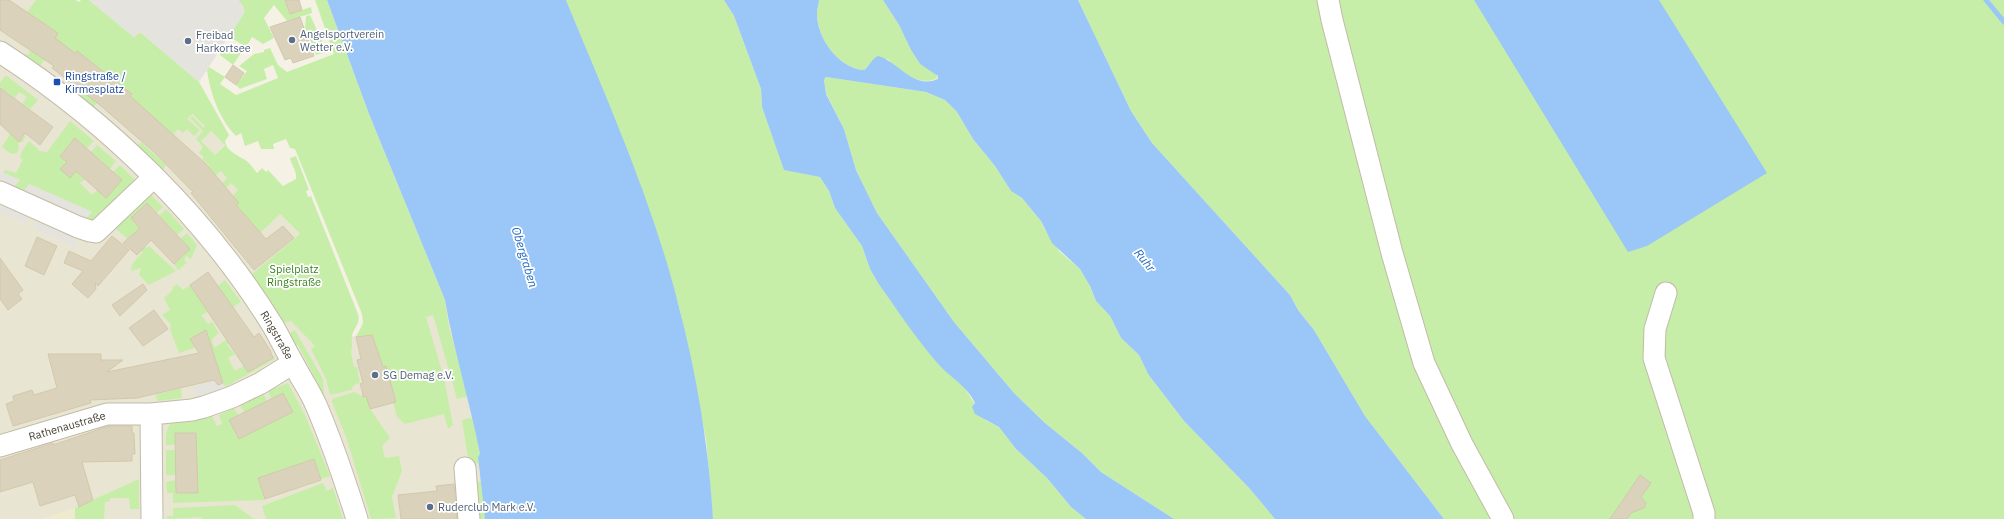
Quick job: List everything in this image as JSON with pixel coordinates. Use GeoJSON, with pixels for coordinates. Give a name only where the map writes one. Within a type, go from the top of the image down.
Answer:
{"type":"FeatureCollection","features":[{"type":"Feature","properties":{"kind":"street"},"geometry":{"type":"LineString","coordinates":[[1328,0],[1392,253],[1424,363],[1462,444],[1503,519]]}},
{"type":"Feature","properties":{"kind":"street","name":"Ringstraße"},"geometry":{"type":"LineString","coordinates":[[2,58],[31,72],[89,117],[154,177],[193,217],[243,281],[274,326],[315,404],[343,474],[357,519]]}},
{"type":"Feature","properties":{"kind":"street"},"geometry":{"type":"LineString","coordinates":[[0,192],[78,227],[96,232],[154,177]]}},
{"type":"Feature","properties":{"kind":"street"},"geometry":{"type":"LineString","coordinates":[[1666,293],[1655,329],[1654,358],[1671,414],[1692,471],[1704,513],[1704,519]]}},
{"type":"Feature","properties":{"kind":"street","name":"Rathenaustraße"},"geometry":{"type":"LineString","coordinates":[[0,446],[106,414],[151,414],[192,410],[212,405],[261,383],[293,363]]}},
{"type":"Feature","properties":{"kind":"street"},"geometry":{"type":"LineString","coordinates":[[151,414],[152,519]]}},
{"type":"Feature","properties":{"kind":"street"},"geometry":{"type":"LineString","coordinates":[[466,468],[469,519]]}},
{"type":"Feature","properties":{"kind":"shaded area"},"geometry":{"type":"Polygon","coordinates":[[[0,0],[53,0],[166,91],[225,144],[214,156],[280,214],[300,234],[334,344],[445,300],[469,398],[480,454],[478,457],[485,519],[0,519],[0,0]]]}},
{"type":"Feature","properties":{"kind":"shaded area","name":"Freibad Harkortsee"},"geometry":{"type":"Polygon","coordinates":[[[89,0],[238,0],[243,6],[244,13],[199,82],[140,32],[134,37],[89,0]]]}},
{"type":"Feature","properties":{"kind":"shaded area"},"geometry":{"type":"Polygon","coordinates":[[[0,171],[20,180],[11,190],[21,195],[29,184],[92,212],[78,227],[76,248],[35,229],[35,208],[28,205],[28,225],[0,212],[0,171]]]}},
{"type":"Feature","properties":{"kind":"shaded area"},"geometry":{"type":"Polygon","coordinates":[[[221,378],[225,387],[196,397],[193,387],[221,378]]]}},
{"type":"Feature","properties":{"kind":"shaded area"},"geometry":{"type":"Polygon","coordinates":[[[75,508],[75,519],[41,519],[75,508]]]}},
{"type":"Feature","properties":{"kind":"green space","name":"Spielplatz Ringstraße"},"geometry":{"type":"Polygon","coordinates":[[[36,0],[76,0],[79,2],[81,0],[89,0],[134,37],[140,32],[199,82],[229,135],[225,141],[226,145],[231,151],[248,162],[257,173],[262,168],[266,172],[268,170],[283,186],[296,179],[296,173],[290,158],[296,156],[309,190],[306,191],[308,197],[311,196],[359,317],[352,336],[351,352],[354,367],[357,367],[360,383],[354,385],[351,390],[330,395],[326,379],[311,349],[315,346],[291,321],[284,323],[252,274],[300,234],[280,214],[260,233],[236,205],[239,203],[233,196],[238,190],[231,183],[226,188],[222,183],[227,178],[221,171],[216,175],[198,176],[209,165],[202,159],[204,157],[199,153],[203,147],[196,139],[203,131],[190,118],[192,116],[204,128],[205,126],[192,114],[187,119],[200,130],[194,136],[187,129],[183,133],[178,129],[172,136],[116,115],[132,94],[91,62],[90,64],[77,51],[75,53],[68,48],[46,58],[39,67],[23,56],[24,54],[28,55],[30,50],[42,58],[58,33],[27,12],[36,0]],[[211,131],[201,141],[215,155],[225,145],[211,131]]]}},
{"type":"Feature","properties":{"kind":"green space"},"geometry":{"type":"Polygon","coordinates":[[[238,0],[285,0],[290,14],[311,7],[312,13],[287,21],[274,5],[264,18],[274,38],[263,44],[252,37],[248,44],[250,45],[244,46],[229,36],[244,13],[243,6],[238,0]]]}},
{"type":"Feature","properties":{"kind":"green space"},"geometry":{"type":"Polygon","coordinates":[[[315,0],[327,0],[369,114],[445,300],[449,327],[468,396],[457,399],[433,315],[426,317],[444,378],[453,425],[448,429],[444,414],[405,424],[397,417],[393,402],[396,401],[386,367],[383,367],[372,335],[356,337],[363,323],[362,314],[295,149],[290,148],[286,139],[273,144],[274,149],[261,149],[258,141],[245,146],[241,133],[236,136],[225,122],[216,105],[210,87],[207,70],[209,67],[225,77],[220,84],[236,95],[278,78],[273,65],[264,69],[267,79],[240,89],[236,85],[247,71],[239,66],[254,54],[264,52],[264,50],[270,48],[278,65],[287,72],[334,54],[315,0]]]}},
{"type":"Feature","properties":{"kind":"green space"},"geometry":{"type":"Polygon","coordinates":[[[566,0],[724,0],[734,16],[761,89],[762,107],[784,169],[820,177],[829,191],[835,208],[862,246],[870,269],[878,283],[929,352],[940,366],[964,387],[985,420],[999,427],[1016,449],[1047,478],[1071,507],[1086,519],[713,519],[706,439],[679,306],[637,176],[566,0]]]}},
{"type":"Feature","properties":{"kind":"green space"},"geometry":{"type":"Polygon","coordinates":[[[819,0],[883,0],[899,25],[911,50],[920,64],[935,73],[938,78],[925,81],[918,80],[905,74],[888,59],[869,65],[864,70],[854,68],[846,64],[830,50],[820,31],[817,12],[819,0]]]}},
{"type":"Feature","properties":{"kind":"green space"},"geometry":{"type":"Polygon","coordinates":[[[1078,0],[2004,0],[2004,519],[1444,519],[1365,416],[1314,330],[1298,310],[1290,295],[1152,143],[1131,111],[1078,0]]]}},
{"type":"Feature","properties":{"kind":"green space"},"geometry":{"type":"Polygon","coordinates":[[[310,15],[327,52],[316,55],[305,28],[306,16],[310,15]]]}},
{"type":"Feature","properties":{"kind":"green space"},"geometry":{"type":"Polygon","coordinates":[[[230,45],[241,53],[233,65],[220,55],[219,51],[222,46],[230,45]]]}},
{"type":"Feature","properties":{"kind":"green space"},"geometry":{"type":"Polygon","coordinates":[[[5,76],[38,100],[30,109],[22,104],[27,97],[19,92],[15,98],[3,90],[0,94],[0,83],[5,76]]]}},
{"type":"Feature","properties":{"kind":"green space"},"geometry":{"type":"Polygon","coordinates":[[[826,77],[926,92],[945,100],[957,112],[973,139],[995,166],[1011,191],[1022,198],[1041,221],[1045,230],[1060,252],[1080,269],[1090,286],[1096,301],[1110,316],[1121,338],[1139,355],[1148,374],[1184,421],[1250,489],[1275,519],[1174,519],[1101,472],[1082,453],[1045,423],[1014,393],[954,322],[877,213],[856,170],[844,129],[826,93],[824,80],[826,77]]]}},
{"type":"Feature","properties":{"kind":"green space"},"geometry":{"type":"Polygon","coordinates":[[[71,83],[97,103],[92,109],[67,88],[71,83]]]}},
{"type":"Feature","properties":{"kind":"green space"},"geometry":{"type":"Polygon","coordinates":[[[70,121],[94,141],[87,148],[75,138],[60,155],[67,162],[61,169],[76,171],[85,179],[80,183],[92,195],[97,190],[106,197],[122,180],[113,172],[120,165],[136,181],[92,224],[84,221],[92,212],[29,184],[21,195],[11,190],[20,180],[3,173],[5,170],[16,173],[23,159],[20,158],[22,151],[29,141],[40,151],[47,152],[70,121]]]}},
{"type":"Feature","properties":{"kind":"green space"},"geometry":{"type":"Polygon","coordinates":[[[15,126],[21,139],[26,134],[23,142],[18,143],[19,148],[17,153],[11,154],[2,147],[15,126]]]}},
{"type":"Feature","properties":{"kind":"green space"},"geometry":{"type":"Polygon","coordinates":[[[141,142],[166,165],[162,171],[137,147],[141,142]]]}},
{"type":"Feature","properties":{"kind":"green space"},"geometry":{"type":"Polygon","coordinates":[[[97,145],[116,161],[110,169],[91,152],[97,145]]]}},
{"type":"Feature","properties":{"kind":"green space"},"geometry":{"type":"Polygon","coordinates":[[[151,195],[163,207],[156,213],[147,203],[131,218],[145,234],[139,241],[147,248],[149,246],[176,271],[149,285],[139,275],[141,268],[131,271],[132,264],[143,252],[115,228],[151,195]]]}},
{"type":"Feature","properties":{"kind":"green space"},"geometry":{"type":"Polygon","coordinates":[[[166,209],[184,229],[177,235],[159,216],[166,209]]]}},
{"type":"Feature","properties":{"kind":"green space"},"geometry":{"type":"Polygon","coordinates":[[[187,233],[197,245],[191,259],[186,256],[184,260],[187,263],[178,270],[174,264],[190,249],[180,239],[187,233]]]}},
{"type":"Feature","properties":{"kind":"green space"},"geometry":{"type":"Polygon","coordinates":[[[225,280],[241,302],[233,307],[218,286],[225,280]]]}},
{"type":"Feature","properties":{"kind":"green space"},"geometry":{"type":"Polygon","coordinates":[[[177,284],[183,290],[190,285],[208,312],[201,315],[208,324],[212,322],[219,333],[212,339],[214,348],[236,333],[238,338],[227,345],[235,354],[228,358],[235,371],[244,366],[248,372],[274,356],[275,359],[225,387],[199,334],[191,339],[195,348],[179,353],[170,329],[171,325],[162,315],[170,310],[164,298],[177,284]]]}},
{"type":"Feature","properties":{"kind":"green space"},"geometry":{"type":"Polygon","coordinates":[[[294,330],[323,379],[324,396],[298,345],[291,347],[285,337],[294,330]]]}},
{"type":"Feature","properties":{"kind":"green space"},"geometry":{"type":"Polygon","coordinates":[[[288,383],[305,415],[330,476],[321,479],[314,459],[258,478],[265,500],[173,503],[173,493],[167,493],[166,482],[176,480],[176,493],[198,493],[196,433],[175,433],[175,445],[166,445],[167,430],[172,422],[212,416],[217,426],[222,424],[219,415],[234,408],[239,416],[229,420],[239,439],[293,412],[271,399],[268,391],[288,383]]]}},
{"type":"Feature","properties":{"kind":"green space"},"geometry":{"type":"Polygon","coordinates":[[[181,389],[182,398],[157,401],[157,394],[181,389]]]}},
{"type":"Feature","properties":{"kind":"green space"},"geometry":{"type":"Polygon","coordinates":[[[354,392],[363,397],[366,396],[370,409],[390,438],[382,446],[385,458],[399,456],[402,471],[392,497],[396,518],[371,519],[346,437],[332,402],[332,399],[354,392]]]}},
{"type":"Feature","properties":{"kind":"green space"},"geometry":{"type":"Polygon","coordinates":[[[263,393],[267,401],[245,413],[240,406],[263,393]]]}},
{"type":"Feature","properties":{"kind":"green space"},"geometry":{"type":"Polygon","coordinates":[[[469,418],[473,419],[480,454],[478,457],[479,463],[469,465],[462,420],[469,418]]]}},
{"type":"Feature","properties":{"kind":"green space"},"geometry":{"type":"Polygon","coordinates":[[[166,450],[175,450],[176,475],[166,475],[166,450]]]}},
{"type":"Feature","properties":{"kind":"green space"},"geometry":{"type":"Polygon","coordinates":[[[139,479],[139,509],[130,509],[129,498],[110,498],[110,501],[105,502],[104,519],[75,519],[75,508],[139,479]]]}},
{"type":"Feature","properties":{"kind":"green space"},"geometry":{"type":"Polygon","coordinates":[[[470,482],[481,482],[485,519],[473,519],[470,482]]]}},
{"type":"Feature","properties":{"kind":"green space"},"geometry":{"type":"Polygon","coordinates":[[[323,483],[327,491],[333,488],[343,519],[266,519],[262,506],[323,483]]]}},
{"type":"Feature","properties":{"kind":"green space"},"geometry":{"type":"Polygon","coordinates":[[[235,505],[254,519],[202,519],[201,517],[167,519],[167,516],[173,516],[173,508],[235,505]]]}},
{"type":"Feature","properties":{"kind":"water","name":"Obergraben"},"geometry":{"type":"Polygon","coordinates":[[[327,0],[566,0],[643,190],[668,268],[679,307],[697,386],[709,466],[713,519],[485,519],[478,457],[480,454],[445,300],[369,114],[327,0]]]}},
{"type":"Feature","properties":{"kind":"water","name":"Ruhr"},"geometry":{"type":"Polygon","coordinates":[[[724,0],[819,0],[817,12],[820,31],[830,50],[846,64],[854,68],[864,70],[878,56],[892,63],[913,78],[921,81],[929,81],[938,79],[938,76],[920,64],[911,50],[899,25],[883,0],[1078,0],[1131,111],[1152,143],[1290,295],[1298,310],[1314,330],[1365,416],[1444,519],[1275,519],[1250,489],[1184,421],[1148,374],[1139,355],[1121,338],[1110,316],[1096,301],[1090,286],[1080,269],[1052,243],[1041,221],[1022,198],[1011,191],[995,166],[973,139],[957,112],[945,100],[926,92],[826,77],[824,80],[826,94],[844,129],[856,170],[877,213],[954,322],[1014,393],[1045,423],[1082,453],[1101,472],[1174,519],[1086,519],[1071,507],[1047,478],[1016,449],[999,427],[975,414],[972,407],[975,403],[972,397],[939,365],[878,283],[870,269],[862,246],[835,208],[829,191],[820,177],[784,170],[762,107],[761,89],[734,16],[724,0]]]}},
{"type":"Feature","properties":{"kind":"water"},"geometry":{"type":"Polygon","coordinates":[[[1474,0],[1659,0],[1767,173],[1647,246],[1628,252],[1474,0]]]}},
{"type":"Feature","properties":{"kind":"building"},"geometry":{"type":"Polygon","coordinates":[[[0,0],[9,0],[58,33],[55,38],[75,53],[77,51],[132,94],[130,96],[206,164],[239,203],[236,205],[266,239],[283,226],[294,238],[254,270],[191,193],[193,192],[154,152],[101,106],[52,68],[54,66],[0,30],[0,0]]]}},
{"type":"Feature","properties":{"kind":"building"},"geometry":{"type":"Polygon","coordinates":[[[285,0],[299,0],[302,10],[290,14],[285,0]]]}},
{"type":"Feature","properties":{"kind":"building","name":"Angelsportverein Wetter e.V."},"geometry":{"type":"Polygon","coordinates":[[[300,17],[314,56],[293,63],[291,58],[285,60],[270,27],[300,17]]]}},
{"type":"Feature","properties":{"kind":"building"},"geometry":{"type":"Polygon","coordinates":[[[233,65],[244,73],[236,85],[225,77],[233,65]]]}},
{"type":"Feature","properties":{"kind":"building"},"geometry":{"type":"Polygon","coordinates":[[[0,88],[53,127],[40,145],[25,133],[19,142],[0,124],[0,88]]]}},
{"type":"Feature","properties":{"kind":"building"},"geometry":{"type":"Polygon","coordinates":[[[75,138],[122,180],[106,198],[76,171],[70,178],[60,169],[67,162],[60,156],[75,138]]]}},
{"type":"Feature","properties":{"kind":"building"},"geometry":{"type":"Polygon","coordinates":[[[147,203],[190,249],[174,264],[151,240],[137,255],[123,243],[140,228],[131,218],[147,203]]]}},
{"type":"Feature","properties":{"kind":"building"},"geometry":{"type":"Polygon","coordinates":[[[112,236],[129,250],[98,286],[95,282],[96,289],[88,298],[72,284],[83,271],[64,263],[69,251],[91,261],[112,236]]]}},
{"type":"Feature","properties":{"kind":"building"},"geometry":{"type":"Polygon","coordinates":[[[37,237],[57,246],[44,275],[25,266],[37,237]]]}},
{"type":"Feature","properties":{"kind":"building"},"geometry":{"type":"Polygon","coordinates":[[[0,258],[23,290],[18,294],[22,299],[8,310],[0,299],[0,258]]]}},
{"type":"Feature","properties":{"kind":"building"},"geometry":{"type":"Polygon","coordinates":[[[208,272],[254,337],[259,333],[270,350],[273,358],[248,372],[190,285],[208,272]]]}},
{"type":"Feature","properties":{"kind":"building"},"geometry":{"type":"Polygon","coordinates":[[[143,284],[147,290],[120,316],[112,305],[143,284]]]}},
{"type":"Feature","properties":{"kind":"building"},"geometry":{"type":"Polygon","coordinates":[[[154,310],[168,329],[143,346],[129,328],[154,310]]]}},
{"type":"Feature","properties":{"kind":"building"},"geometry":{"type":"Polygon","coordinates":[[[206,330],[223,383],[218,385],[214,380],[137,398],[90,400],[91,403],[13,426],[6,404],[14,401],[13,396],[32,390],[34,395],[57,388],[48,354],[101,354],[101,360],[123,360],[107,372],[199,353],[190,339],[206,330]]]}},
{"type":"Feature","properties":{"kind":"building","name":"SG Demag e.V."},"geometry":{"type":"Polygon","coordinates":[[[372,335],[383,367],[386,366],[396,402],[370,409],[366,396],[363,397],[360,384],[363,383],[357,360],[361,359],[356,337],[372,335]]]}},
{"type":"Feature","properties":{"kind":"building"},"geometry":{"type":"Polygon","coordinates":[[[283,393],[293,412],[239,439],[229,420],[283,393]]]}},
{"type":"Feature","properties":{"kind":"building"},"geometry":{"type":"Polygon","coordinates":[[[109,426],[132,426],[132,433],[134,433],[135,454],[132,454],[132,461],[82,462],[93,500],[79,507],[75,495],[40,506],[33,482],[0,492],[0,460],[53,443],[53,445],[109,426]]]}},
{"type":"Feature","properties":{"kind":"building"},"geometry":{"type":"Polygon","coordinates":[[[175,433],[196,433],[198,493],[176,493],[175,433]]]}},
{"type":"Feature","properties":{"kind":"building"},"geometry":{"type":"Polygon","coordinates":[[[314,459],[321,480],[265,499],[258,478],[314,459]]]}},
{"type":"Feature","properties":{"kind":"building"},"geometry":{"type":"Polygon","coordinates":[[[1640,475],[1651,483],[1641,497],[1646,503],[1644,508],[1631,513],[1627,519],[1610,519],[1640,475]]]}},
{"type":"Feature","properties":{"kind":"building","name":"Ruderclub Mark e.V."},"geometry":{"type":"Polygon","coordinates":[[[454,484],[457,519],[401,519],[398,495],[437,491],[436,486],[454,484]]]}},
{"type":"Feature","properties":{"kind":"waterway"},"geometry":{"type":"LineString","coordinates":[[1986,0],[2004,22]]}},
{"type":"Feature","properties":{"kind":"place","name":"Angelsportverein Wetter e.V."},"geometry":{"type":"Point","coordinates":[292,40]}},
{"type":"Feature","properties":{"kind":"place","name":"Freibad Harkortsee"},"geometry":{"type":"Point","coordinates":[188,41]}},
{"type":"Feature","properties":{"kind":"place","name":"Ringstraße / Kirmesplatz"},"geometry":{"type":"Point","coordinates":[57,82]}},
{"type":"Feature","properties":{"kind":"place","name":"SG Demag e.V."},"geometry":{"type":"Point","coordinates":[375,375]}},
{"type":"Feature","properties":{"kind":"place","name":"Ruderclub Mark e.V."},"geometry":{"type":"Point","coordinates":[430,507]}}]}
